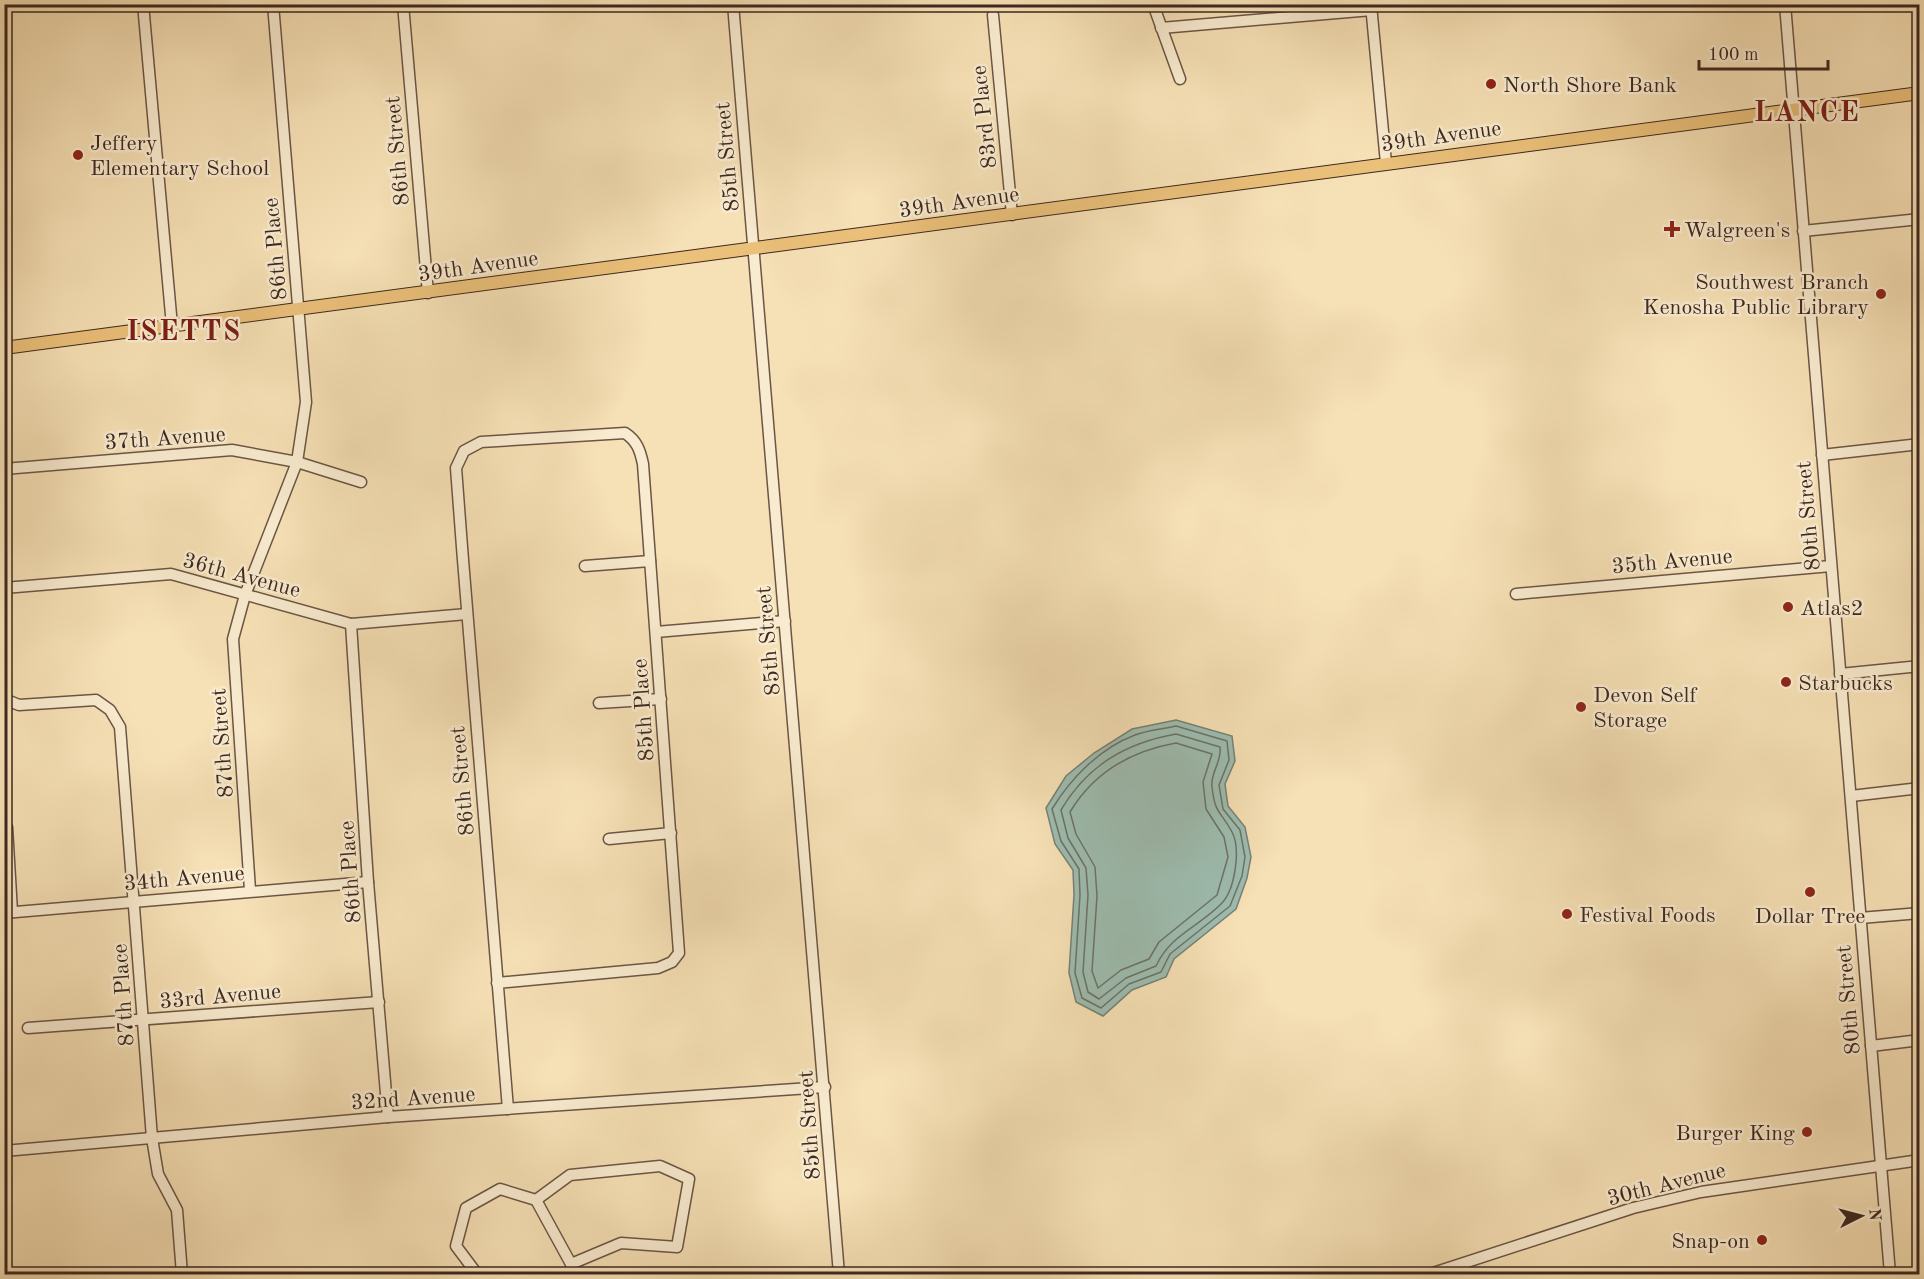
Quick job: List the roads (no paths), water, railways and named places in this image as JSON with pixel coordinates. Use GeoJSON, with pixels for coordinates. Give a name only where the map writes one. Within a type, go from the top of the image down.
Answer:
{"type":"FeatureCollection","features":[{"type":"Feature","properties":{"kind":"main road","name":"39th Avenue"},"geometry":{"type":"LineString","coordinates":[[4,348],[298,311],[1920,93]]}},
{"type":"Feature","properties":{"kind":"street"},"geometry":{"type":"LineString","coordinates":[[143,4],[172,326]]}},
{"type":"Feature","properties":{"kind":"street","name":"86th Place"},"geometry":{"type":"LineString","coordinates":[[273,4],[306,402],[297,462]]}},
{"type":"Feature","properties":{"kind":"street","name":"86th Street"},"geometry":{"type":"LineString","coordinates":[[403,4],[428,293]]}},
{"type":"Feature","properties":{"kind":"street","name":"85th Street"},"geometry":{"type":"LineString","coordinates":[[733,4],[839,1275]]}},
{"type":"Feature","properties":{"kind":"street"},"geometry":{"type":"LineString","coordinates":[[1153,4],[1180,79]]}},
{"type":"Feature","properties":{"kind":"street","name":"80th Street"},"geometry":{"type":"LineString","coordinates":[[1785,4],[1796,108],[1803,231],[1890,1275]]}},
{"type":"Feature","properties":{"kind":"street"},"geometry":{"type":"LineString","coordinates":[[1161,28],[1371,7],[1386,163]]}},
{"type":"Feature","properties":{"kind":"street","name":"83rd Place"},"geometry":{"type":"LineString","coordinates":[[993,15],[1012,215]]}},
{"type":"Feature","properties":{"kind":"street"},"geometry":{"type":"LineString","coordinates":[[1803,231],[1920,219]]}},
{"type":"Feature","properties":{"kind":"street","name":"86th Street"},"geometry":{"type":"LineString","coordinates":[[508,1109],[456,468],[464,451],[481,442],[615,432],[625,433],[633,439]]}},
{"type":"Feature","properties":{"kind":"street","name":"85th Place"},"geometry":{"type":"LineString","coordinates":[[497,983],[658,968],[672,962],[679,953],[643,464],[640,450],[633,439]]}},
{"type":"Feature","properties":{"kind":"street"},"geometry":{"type":"LineString","coordinates":[[1822,455],[1920,444]]}},
{"type":"Feature","properties":{"kind":"street","name":"37th Avenue"},"geometry":{"type":"LineString","coordinates":[[4,469],[232,450],[297,462],[361,483]]}},
{"type":"Feature","properties":{"kind":"street","name":"87th Street"},"geometry":{"type":"LineString","coordinates":[[250,890],[233,639],[245,595],[297,462]]}},
{"type":"Feature","properties":{"kind":"street"},"geometry":{"type":"LineString","coordinates":[[585,566],[650,561]]}},
{"type":"Feature","properties":{"kind":"street","name":"35th Avenue"},"geometry":{"type":"LineString","coordinates":[[1516,594],[1831,566]]}},
{"type":"Feature","properties":{"kind":"street","name":"36th Avenue"},"geometry":{"type":"LineString","coordinates":[[4,588],[171,574],[351,624],[467,614]]}},
{"type":"Feature","properties":{"kind":"street"},"geometry":{"type":"LineString","coordinates":[[656,632],[785,621]]}},
{"type":"Feature","properties":{"kind":"street","name":"86th Place"},"geometry":{"type":"LineString","coordinates":[[351,624],[368,882],[388,1118]]}},
{"type":"Feature","properties":{"kind":"street"},"geometry":{"type":"LineString","coordinates":[[1840,674],[1920,666]]}},
{"type":"Feature","properties":{"kind":"street","name":"87th Place"},"geometry":{"type":"LineString","coordinates":[[4,699],[19,705],[96,700],[110,710],[120,727],[152,1138],[158,1174],[177,1210],[182,1275]]}},
{"type":"Feature","properties":{"kind":"street"},"geometry":{"type":"LineString","coordinates":[[599,703],[661,699]]}},
{"type":"Feature","properties":{"kind":"street"},"geometry":{"type":"LineString","coordinates":[[1851,796],[1920,788]]}},
{"type":"Feature","properties":{"kind":"street"},"geometry":{"type":"LineString","coordinates":[[7,827],[8,912]]}},
{"type":"Feature","properties":{"kind":"street"},"geometry":{"type":"LineString","coordinates":[[609,839],[671,833]]}},
{"type":"Feature","properties":{"kind":"street","name":"34th Avenue"},"geometry":{"type":"LineString","coordinates":[[8,912],[250,890],[368,882]]}},
{"type":"Feature","properties":{"kind":"street"},"geometry":{"type":"LineString","coordinates":[[1860,918],[1920,913]]}},
{"type":"Feature","properties":{"kind":"street","name":"33rd Avenue"},"geometry":{"type":"LineString","coordinates":[[28,1028],[379,1002]]}},
{"type":"Feature","properties":{"kind":"street"},"geometry":{"type":"LineString","coordinates":[[1871,1046],[1920,1041]]}},
{"type":"Feature","properties":{"kind":"street","name":"32nd Avenue"},"geometry":{"type":"LineString","coordinates":[[4,1150],[388,1118],[825,1087]]}},
{"type":"Feature","properties":{"kind":"street","name":"30th Avenue"},"geometry":{"type":"LineString","coordinates":[[1430,1275],[1633,1208],[1741,1185],[1920,1161]]}},
{"type":"Feature","properties":{"kind":"street"},"geometry":{"type":"LineString","coordinates":[[477,1275],[456,1246],[466,1208],[500,1189],[536,1200],[572,1269],[621,1243],[677,1247],[689,1179],[660,1166],[570,1175],[536,1200]]}},
{"type":"Feature","properties":{"kind":"water"},"geometry":{"type":"Polygon","coordinates":[[[1176,720],[1232,736],[1235,761],[1225,784],[1228,806],[1245,827],[1251,857],[1247,878],[1236,909],[1174,959],[1166,977],[1132,990],[1103,1016],[1076,1002],[1069,973],[1074,895],[1073,870],[1055,844],[1046,808],[1066,776],[1094,753],[1132,729],[1176,720]]]}},
{"type":"Feature","properties":{"kind":"place","name":"North Shore Bank"},"geometry":{"type":"Point","coordinates":[1491,84]}},
{"type":"Feature","properties":{"kind":"place","name":"Jeffery Elementary School"},"geometry":{"type":"Point","coordinates":[78,155]}},
{"type":"Feature","properties":{"kind":"place","name":"Walgreen's"},"geometry":{"type":"Point","coordinates":[1672,229]}},
{"type":"Feature","properties":{"kind":"place","name":"Southwest Branch Kenosha Public Library"},"geometry":{"type":"Point","coordinates":[1881,294]}},
{"type":"Feature","properties":{"kind":"place","name":"Atlas2"},"geometry":{"type":"Point","coordinates":[1788,607]}},
{"type":"Feature","properties":{"kind":"place","name":"Starbucks"},"geometry":{"type":"Point","coordinates":[1786,682]}},
{"type":"Feature","properties":{"kind":"place","name":"Devon Self Storage"},"geometry":{"type":"Point","coordinates":[1581,707]}},
{"type":"Feature","properties":{"kind":"place","name":"Dollar Tree"},"geometry":{"type":"Point","coordinates":[1810,892]}},
{"type":"Feature","properties":{"kind":"place","name":"Festival Foods"},"geometry":{"type":"Point","coordinates":[1567,914]}},
{"type":"Feature","properties":{"kind":"place","name":"Burger King"},"geometry":{"type":"Point","coordinates":[1807,1132]}},
{"type":"Feature","properties":{"kind":"place","name":"Snap-on"},"geometry":{"type":"Point","coordinates":[1762,1240]}},
{"type":"Feature","properties":{"kind":"district","name":"LANCE"},"geometry":{"type":"Point","coordinates":[1807,111]}},
{"type":"Feature","properties":{"kind":"district","name":"ISETTS"},"geometry":{"type":"Point","coordinates":[184,330]}}]}
